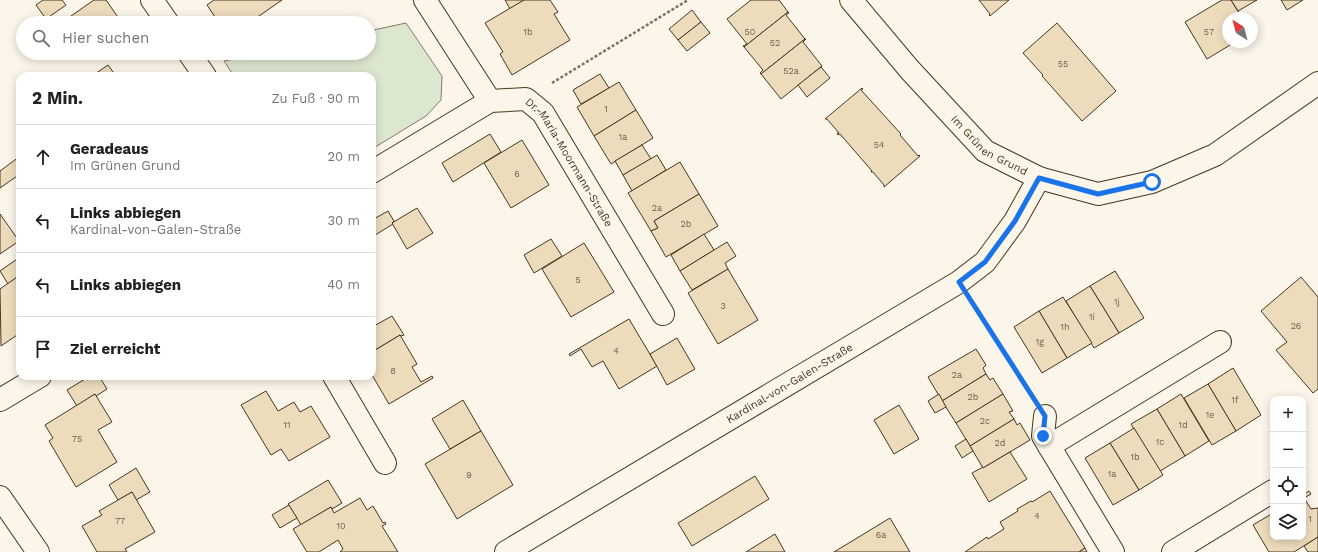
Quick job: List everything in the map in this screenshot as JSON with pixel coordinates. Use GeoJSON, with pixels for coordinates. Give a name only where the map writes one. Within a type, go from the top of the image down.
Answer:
{"type":"FeatureCollection","features":[{"type":"Feature","properties":{"kind":"street"},"geometry":{"type":"LineString","coordinates":[[152,0],[163,16]]}},
{"type":"Feature","properties":{"kind":"street"},"geometry":{"type":"LineString","coordinates":[[425,0],[490,101]]}},
{"type":"Feature","properties":{"kind":"street","name":"Im Grünen Grund"},"geometry":{"type":"LineString","coordinates":[[851,0],[910,70],[985,151],[1039,178],[1098,194],[1152,182],[1215,155],[1318,83]]}},
{"type":"Feature","properties":{"kind":"street"},"geometry":{"type":"LineString","coordinates":[[194,60],[202,72]]}},
{"type":"Feature","properties":{"kind":"street","name":"Dr.-Maria-Moormann-Straße"},"geometry":{"type":"LineString","coordinates":[[376,170],[490,101],[526,99],[543,114],[664,314]]}},
{"type":"Feature","properties":{"kind":"street","name":"Kardinal-von-Galen-Straße"},"geometry":{"type":"LineString","coordinates":[[506,552],[959,282],[985,262],[1015,221],[1039,178]]}},
{"type":"Feature","properties":{"kind":"street"},"geometry":{"type":"LineString","coordinates":[[1049,446],[1220,342]]}},
{"type":"Feature","properties":{"kind":"street"},"geometry":{"type":"LineString","coordinates":[[0,400],[33,380]]}},
{"type":"Feature","properties":{"kind":"street"},"geometry":{"type":"LineString","coordinates":[[336,380],[386,463]]}},
{"type":"Feature","properties":{"kind":"street"},"geometry":{"type":"LineString","coordinates":[[1045,416],[1043,436],[1113,552]]}},
{"type":"Feature","properties":{"kind":"street"},"geometry":{"type":"LineString","coordinates":[[1173,552],[1270,493]]}},
{"type":"Feature","properties":{"kind":"street"},"geometry":{"type":"LineString","coordinates":[[0,497],[38,552]]}},
{"type":"Feature","properties":{"kind":"path"},"geometry":{"type":"LineString","coordinates":[[526,99],[688,0]]}},
{"type":"Feature","properties":{"kind":"path"},"geometry":{"type":"LineString","coordinates":[[959,282],[1045,416]]}},
{"type":"Feature","properties":{"kind":"green space"},"geometry":{"type":"Polygon","coordinates":[[[406,23],[442,76],[441,100],[426,116],[376,147],[376,72],[231,72],[224,61],[376,60],[376,29],[406,23]]]}},
{"type":"Feature","properties":{"kind":"building"},"geometry":{"type":"Polygon","coordinates":[[[43,0],[62,0],[66,5],[50,16],[44,16],[36,5],[43,0]]]}},
{"type":"Feature","properties":{"kind":"building"},"geometry":{"type":"Polygon","coordinates":[[[94,0],[106,0],[117,16],[71,16],[94,0]]]}},
{"type":"Feature","properties":{"kind":"building"},"geometry":{"type":"Polygon","coordinates":[[[214,0],[282,0],[259,16],[214,16],[207,5],[214,0]]]}},
{"type":"Feature","properties":{"kind":"building"},"geometry":{"type":"Polygon","coordinates":[[[505,0],[524,0],[510,9],[505,0]]]}},
{"type":"Feature","properties":{"kind":"building"},"geometry":{"type":"Polygon","coordinates":[[[524,0],[550,0],[558,12],[554,14],[570,40],[512,75],[500,54],[503,52],[485,23],[524,0]]]}},
{"type":"Feature","properties":{"kind":"building"},"geometry":{"type":"Polygon","coordinates":[[[751,0],[779,0],[788,12],[744,47],[743,46],[747,44],[727,19],[751,0]]]}},
{"type":"Feature","properties":{"kind":"building"},"geometry":{"type":"Polygon","coordinates":[[[979,0],[1009,0],[990,16],[979,0]]]}},
{"type":"Feature","properties":{"kind":"building"},"geometry":{"type":"Polygon","coordinates":[[[1222,0],[1231,0],[1238,12],[1222,12],[1222,48],[1225,48],[1207,59],[1185,22],[1222,0]]]}},
{"type":"Feature","properties":{"kind":"building"},"geometry":{"type":"Polygon","coordinates":[[[1231,0],[1257,0],[1238,11],[1231,0]]]}},
{"type":"Feature","properties":{"kind":"building"},"geometry":{"type":"Polygon","coordinates":[[[1281,0],[1303,0],[1287,10],[1281,0]]]}},
{"type":"Feature","properties":{"kind":"building"},"geometry":{"type":"Polygon","coordinates":[[[692,10],[701,22],[678,40],[669,29],[692,10]]]}},
{"type":"Feature","properties":{"kind":"building"},"geometry":{"type":"Polygon","coordinates":[[[788,12],[789,13],[786,15],[805,39],[761,74],[760,73],[763,70],[744,47],[788,12]]]}},
{"type":"Feature","properties":{"kind":"building"},"geometry":{"type":"Polygon","coordinates":[[[701,22],[710,33],[687,51],[678,40],[701,22]]]}},
{"type":"Feature","properties":{"kind":"building"},"geometry":{"type":"Polygon","coordinates":[[[1057,23],[1116,91],[1082,121],[1023,53],[1057,23]]]}},
{"type":"Feature","properties":{"kind":"building"},"geometry":{"type":"Polygon","coordinates":[[[805,39],[803,42],[822,66],[781,99],[761,74],[805,39]]]}},
{"type":"Feature","properties":{"kind":"building"},"geometry":{"type":"Polygon","coordinates":[[[108,65],[113,72],[98,72],[108,65]]]}},
{"type":"Feature","properties":{"kind":"building"},"geometry":{"type":"Polygon","coordinates":[[[821,67],[830,78],[807,97],[798,85],[821,67]]]}},
{"type":"Feature","properties":{"kind":"building"},"geometry":{"type":"Polygon","coordinates":[[[600,74],[609,88],[581,104],[573,90],[600,74]]]}},
{"type":"Feature","properties":{"kind":"building"},"geometry":{"type":"Polygon","coordinates":[[[619,82],[636,110],[594,136],[577,107],[619,82]]]}},
{"type":"Feature","properties":{"kind":"building"},"geometry":{"type":"Polygon","coordinates":[[[862,88],[863,89],[861,90],[901,134],[900,135],[918,156],[920,156],[884,187],[873,172],[871,172],[872,171],[840,134],[838,135],[837,133],[839,133],[827,119],[825,119],[862,88]]]}},
{"type":"Feature","properties":{"kind":"building"},"geometry":{"type":"Polygon","coordinates":[[[636,110],[653,138],[611,164],[594,136],[636,110]]]}},
{"type":"Feature","properties":{"kind":"building"},"geometry":{"type":"Polygon","coordinates":[[[490,134],[501,152],[453,182],[442,163],[490,134]]]}},
{"type":"Feature","properties":{"kind":"building"},"geometry":{"type":"Polygon","coordinates":[[[522,140],[549,185],[511,208],[484,163],[522,140]]]}},
{"type":"Feature","properties":{"kind":"building"},"geometry":{"type":"Polygon","coordinates":[[[642,145],[651,159],[623,175],[615,161],[642,145]]]}},
{"type":"Feature","properties":{"kind":"building"},"geometry":{"type":"Polygon","coordinates":[[[657,155],[666,170],[632,191],[623,175],[657,155]]]}},
{"type":"Feature","properties":{"kind":"building"},"geometry":{"type":"Polygon","coordinates":[[[16,159],[16,177],[0,188],[0,171],[16,159]]]}},
{"type":"Feature","properties":{"kind":"building"},"geometry":{"type":"Polygon","coordinates":[[[680,162],[699,194],[654,221],[658,228],[651,231],[628,193],[680,162]]]}},
{"type":"Feature","properties":{"kind":"building"},"geometry":{"type":"Polygon","coordinates":[[[699,194],[718,226],[666,257],[651,231],[658,228],[654,221],[699,194]]]}},
{"type":"Feature","properties":{"kind":"building"},"geometry":{"type":"Polygon","coordinates":[[[417,208],[433,233],[407,249],[392,223],[417,208]]]}},
{"type":"Feature","properties":{"kind":"building"},"geometry":{"type":"Polygon","coordinates":[[[388,211],[394,221],[392,223],[393,224],[376,235],[376,218],[388,211]]]}},
{"type":"Feature","properties":{"kind":"building"},"geometry":{"type":"Polygon","coordinates":[[[0,214],[16,237],[16,243],[0,254],[0,214]]]}},
{"type":"Feature","properties":{"kind":"building"},"geometry":{"type":"Polygon","coordinates":[[[704,234],[714,250],[680,271],[671,255],[704,234]]]}},
{"type":"Feature","properties":{"kind":"building"},"geometry":{"type":"Polygon","coordinates":[[[551,239],[562,256],[534,273],[524,255],[551,239]]]}},
{"type":"Feature","properties":{"kind":"building"},"geometry":{"type":"Polygon","coordinates":[[[727,242],[736,256],[725,263],[728,269],[692,290],[680,271],[727,242]]]}},
{"type":"Feature","properties":{"kind":"building"},"geometry":{"type":"Polygon","coordinates":[[[584,243],[614,292],[571,317],[542,269],[584,243]]]}},
{"type":"Feature","properties":{"kind":"building"},"geometry":{"type":"Polygon","coordinates":[[[16,260],[16,278],[8,284],[0,271],[16,260]]]}},
{"type":"Feature","properties":{"kind":"building"},"geometry":{"type":"Polygon","coordinates":[[[728,269],[758,320],[718,344],[688,293],[728,269]]]}},
{"type":"Feature","properties":{"kind":"building"},"geometry":{"type":"Polygon","coordinates":[[[1115,271],[1144,318],[1119,333],[1090,286],[1115,271]]]}},
{"type":"Feature","properties":{"kind":"building"},"geometry":{"type":"Polygon","coordinates":[[[1301,277],[1318,297],[1318,389],[1313,393],[1276,350],[1287,342],[1261,311],[1301,277]]]}},
{"type":"Feature","properties":{"kind":"building"},"geometry":{"type":"Polygon","coordinates":[[[16,278],[16,336],[1,346],[0,289],[16,278]]]}},
{"type":"Feature","properties":{"kind":"building"},"geometry":{"type":"Polygon","coordinates":[[[1090,286],[1119,333],[1094,348],[1066,301],[1090,286]]]}},
{"type":"Feature","properties":{"kind":"building"},"geometry":{"type":"Polygon","coordinates":[[[1063,297],[1092,343],[1067,358],[1039,311],[1063,297]]]}},
{"type":"Feature","properties":{"kind":"building"},"geometry":{"type":"Polygon","coordinates":[[[1039,311],[1067,358],[1042,373],[1014,327],[1039,311]]]}},
{"type":"Feature","properties":{"kind":"building"},"geometry":{"type":"Polygon","coordinates":[[[392,316],[404,335],[400,335],[376,350],[376,325],[392,316]]]}},
{"type":"Feature","properties":{"kind":"building"},"geometry":{"type":"Polygon","coordinates":[[[629,319],[657,366],[619,389],[603,361],[592,367],[581,349],[570,356],[569,354],[629,319]]]}},
{"type":"Feature","properties":{"kind":"building"},"geometry":{"type":"Polygon","coordinates":[[[400,335],[417,364],[412,367],[421,382],[432,376],[433,378],[389,404],[375,380],[376,350],[400,335]]]}},
{"type":"Feature","properties":{"kind":"building"},"geometry":{"type":"Polygon","coordinates":[[[677,338],[695,369],[667,385],[650,354],[677,338]]]}},
{"type":"Feature","properties":{"kind":"building"},"geometry":{"type":"Polygon","coordinates":[[[976,349],[986,365],[983,368],[986,374],[942,401],[928,377],[976,349]]]}},
{"type":"Feature","properties":{"kind":"building"},"geometry":{"type":"Polygon","coordinates":[[[1233,368],[1261,415],[1236,431],[1208,384],[1233,368]]]}},
{"type":"Feature","properties":{"kind":"building"},"geometry":{"type":"Polygon","coordinates":[[[986,374],[990,380],[993,378],[1003,394],[956,423],[942,401],[986,374]]]}},
{"type":"Feature","properties":{"kind":"building"},"geometry":{"type":"Polygon","coordinates":[[[83,380],[101,380],[107,389],[96,396],[95,394],[77,406],[67,390],[83,380]]]}},
{"type":"Feature","properties":{"kind":"building"},"geometry":{"type":"Polygon","coordinates":[[[1208,384],[1236,431],[1212,445],[1184,398],[1208,384]]]}},
{"type":"Feature","properties":{"kind":"building"},"geometry":{"type":"Polygon","coordinates":[[[266,391],[278,411],[294,402],[300,412],[311,406],[330,437],[289,461],[281,449],[271,455],[241,405],[266,391]]]}},
{"type":"Feature","properties":{"kind":"building"},"geometry":{"type":"Polygon","coordinates":[[[95,394],[112,422],[98,430],[117,462],[76,487],[49,441],[53,438],[45,425],[95,394]]]}},
{"type":"Feature","properties":{"kind":"building"},"geometry":{"type":"Polygon","coordinates":[[[939,394],[946,407],[935,413],[928,401],[939,394]]]}},
{"type":"Feature","properties":{"kind":"building"},"geometry":{"type":"Polygon","coordinates":[[[1003,394],[1013,411],[1009,412],[1014,419],[970,446],[956,423],[1003,394]]]}},
{"type":"Feature","properties":{"kind":"building"},"geometry":{"type":"Polygon","coordinates":[[[1181,394],[1209,441],[1185,456],[1157,409],[1181,394]]]}},
{"type":"Feature","properties":{"kind":"building"},"geometry":{"type":"Polygon","coordinates":[[[463,400],[481,431],[450,449],[432,419],[463,400]]]}},
{"type":"Feature","properties":{"kind":"building"},"geometry":{"type":"Polygon","coordinates":[[[899,405],[919,439],[894,454],[874,420],[899,405]]]}},
{"type":"Feature","properties":{"kind":"building"},"geometry":{"type":"Polygon","coordinates":[[[1157,409],[1185,456],[1160,471],[1131,424],[1157,409]]]}},
{"type":"Feature","properties":{"kind":"building"},"geometry":{"type":"Polygon","coordinates":[[[1014,419],[1017,425],[1020,423],[1030,440],[983,468],[970,446],[1014,419]]]}},
{"type":"Feature","properties":{"kind":"building"},"geometry":{"type":"Polygon","coordinates":[[[1134,428],[1163,475],[1139,490],[1110,443],[1134,428]]]}},
{"type":"Feature","properties":{"kind":"building"},"geometry":{"type":"Polygon","coordinates":[[[481,431],[513,485],[457,519],[425,464],[481,431]]]}},
{"type":"Feature","properties":{"kind":"building"},"geometry":{"type":"Polygon","coordinates":[[[966,439],[973,451],[962,458],[955,446],[966,439]]]}},
{"type":"Feature","properties":{"kind":"building"},"geometry":{"type":"Polygon","coordinates":[[[1110,443],[1139,490],[1113,505],[1085,458],[1110,443]]]}},
{"type":"Feature","properties":{"kind":"building"},"geometry":{"type":"Polygon","coordinates":[[[1010,452],[1027,479],[989,502],[972,473],[1010,452]]]}},
{"type":"Feature","properties":{"kind":"building"},"geometry":{"type":"Polygon","coordinates":[[[136,468],[150,492],[136,500],[132,492],[118,500],[109,485],[136,468]]]}},
{"type":"Feature","properties":{"kind":"building"},"geometry":{"type":"Polygon","coordinates":[[[755,476],[769,499],[692,546],[678,523],[755,476]]]}},
{"type":"Feature","properties":{"kind":"building"},"geometry":{"type":"Polygon","coordinates":[[[328,480],[342,503],[332,509],[331,507],[301,525],[288,504],[328,480]]]}},
{"type":"Feature","properties":{"kind":"building"},"geometry":{"type":"Polygon","coordinates":[[[1050,491],[1085,548],[1079,552],[965,552],[987,537],[988,539],[1004,529],[1000,522],[1018,511],[1017,509],[1050,491]]]}},
{"type":"Feature","properties":{"kind":"building"},"geometry":{"type":"Polygon","coordinates":[[[1309,491],[1311,494],[1306,497],[1306,493],[1309,491]]]}},
{"type":"Feature","properties":{"kind":"building"},"geometry":{"type":"Polygon","coordinates":[[[132,492],[155,532],[125,549],[127,552],[97,552],[82,526],[102,515],[99,511],[132,492]]]}},
{"type":"Feature","properties":{"kind":"building"},"geometry":{"type":"Polygon","coordinates":[[[360,498],[367,510],[373,506],[383,523],[385,522],[386,524],[382,526],[398,552],[340,552],[343,549],[338,540],[319,552],[307,552],[293,529],[331,507],[334,513],[360,498]]]}},
{"type":"Feature","properties":{"kind":"building"},"geometry":{"type":"Polygon","coordinates":[[[1306,501],[1311,509],[1318,508],[1318,537],[1294,552],[1269,552],[1253,525],[1270,515],[1270,540],[1306,540],[1306,501]]]}},
{"type":"Feature","properties":{"kind":"building"},"geometry":{"type":"Polygon","coordinates":[[[289,505],[297,518],[280,528],[272,515],[289,505]]]}},
{"type":"Feature","properties":{"kind":"building"},"geometry":{"type":"Polygon","coordinates":[[[890,518],[910,552],[834,552],[890,518]]]}},
{"type":"Feature","properties":{"kind":"building"},"geometry":{"type":"Polygon","coordinates":[[[775,534],[785,552],[746,552],[775,534]]]}},
{"type":"Feature","properties":{"kind":"building"},"geometry":{"type":"Polygon","coordinates":[[[1318,537],[1318,552],[1308,552],[1304,546],[1318,537]]]}},
{"type":"Feature","properties":{"kind":"building"},"geometry":{"type":"Polygon","coordinates":[[[1085,548],[1087,552],[1079,552],[1085,548]]]}},
{"type":"Feature","properties":{"kind":"route"},"geometry":{"type":"LineString","coordinates":[[1043,436],[1045,416],[959,282],[985,262],[1015,221],[1039,178],[1098,194],[1152,182]]}}]}
